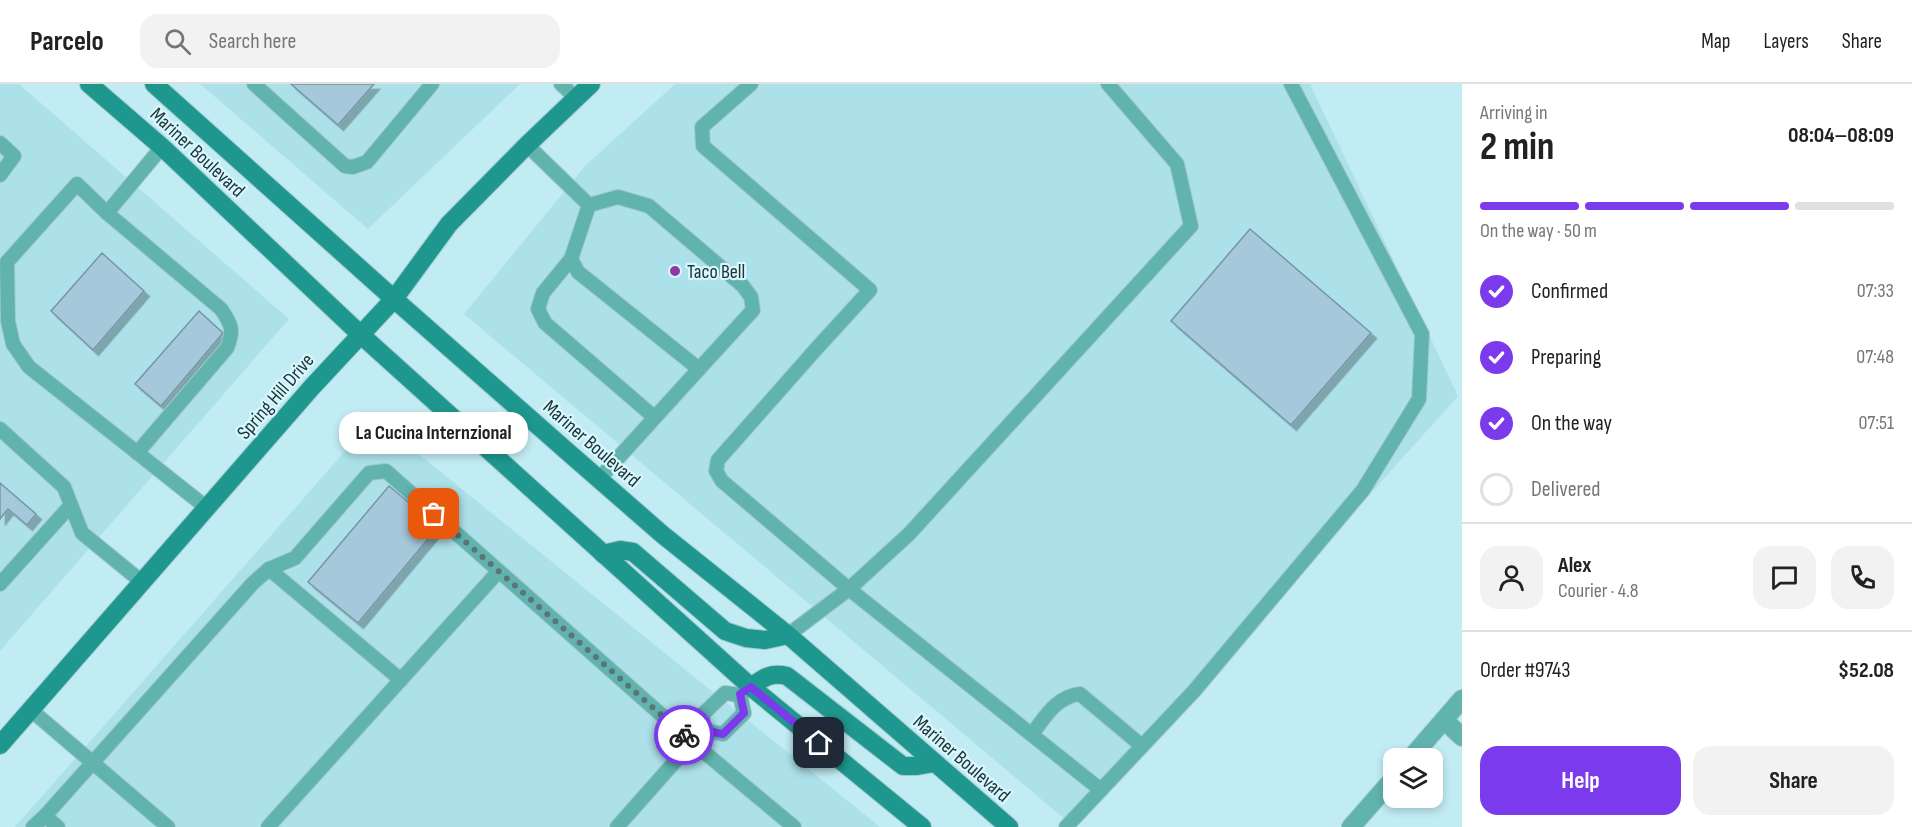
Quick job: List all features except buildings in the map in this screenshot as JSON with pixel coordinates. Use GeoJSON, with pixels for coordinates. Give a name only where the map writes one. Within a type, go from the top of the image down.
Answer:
{"type":"FeatureCollection","features":[{"type":"Feature","properties":{"kind":"main road","name":"Mariner Boulevard"},"geometry":{"type":"LineString","coordinates":[[154,84],[663,535],[788,635],[1009,827]]}},
{"type":"Feature","properties":{"kind":"main road","name":"Spring Hill Drive"},"geometry":{"type":"LineString","coordinates":[[0,746],[360,334],[394,299],[449,224],[591,84]]}},
{"type":"Feature","properties":{"kind":"main road","name":"Mariner Boulevard"},"geometry":{"type":"LineString","coordinates":[[94,85],[360,334],[603,554],[745,691],[922,827]]}},
{"type":"Feature","properties":{"kind":"main road"},"geometry":{"type":"LineString","coordinates":[[603,554],[620,550],[633,552],[725,631],[747,638],[765,640],[788,635]]}},
{"type":"Feature","properties":{"kind":"main road"},"geometry":{"type":"LineString","coordinates":[[745,691],[767,676],[777,674],[787,676],[903,766],[934,763]]}},
{"type":"Feature","properties":{"kind":"street"},"geometry":{"type":"LineString","coordinates":[[1420,748],[1462,699]]}},
{"type":"Feature","properties":{"kind":"street"},"geometry":{"type":"LineString","coordinates":[[1444,720],[1462,737]]}},
{"type":"Feature","properties":{"kind":"street"},"geometry":{"type":"LineString","coordinates":[[1351,827],[1383,791]]}},
{"type":"Feature","properties":{"kind":"lane"},"geometry":{"type":"LineString","coordinates":[[254,84],[345,166],[353,167],[367,162],[432,84]]}},
{"type":"Feature","properties":{"kind":"lane"},"geometry":{"type":"LineString","coordinates":[[561,84],[576,98]]}},
{"type":"Feature","properties":{"kind":"lane"},"geometry":{"type":"LineString","coordinates":[[751,84],[702,128],[703,146],[870,290],[718,460],[716,471],[722,481],[849,589],[1101,790]]}},
{"type":"Feature","properties":{"kind":"lane"},"geometry":{"type":"LineString","coordinates":[[788,635],[849,589],[909,534],[1191,226],[1177,164],[1108,84]]}},
{"type":"Feature","properties":{"kind":"lane"},"geometry":{"type":"LineString","coordinates":[[1066,827],[1194,691],[1363,490],[1419,399],[1422,334],[1291,84]]}},
{"type":"Feature","properties":{"kind":"lane"},"geometry":{"type":"LineString","coordinates":[[0,143],[14,156],[0,175]]}},
{"type":"Feature","properties":{"kind":"lane"},"geometry":{"type":"LineString","coordinates":[[527,145],[589,205]]}},
{"type":"Feature","properties":{"kind":"lane"},"geometry":{"type":"LineString","coordinates":[[107,213],[162,147]]}},
{"type":"Feature","properties":{"kind":"lane"},"geometry":{"type":"LineString","coordinates":[[137,453],[227,348],[232,335],[230,322],[221,309],[107,213],[77,184],[7,262],[8,321],[13,344],[29,367],[137,453],[207,508]]}},
{"type":"Feature","properties":{"kind":"lane"},"geometry":{"type":"LineString","coordinates":[[589,205],[618,197],[649,206],[743,286],[751,297],[753,310],[599,479]]}},
{"type":"Feature","properties":{"kind":"lane"},"geometry":{"type":"LineString","coordinates":[[589,205],[572,259],[543,292],[538,309],[545,323],[654,417]]}},
{"type":"Feature","properties":{"kind":"lane"},"geometry":{"type":"LineString","coordinates":[[572,259],[578,272],[699,369]]}},
{"type":"Feature","properties":{"kind":"lane"},"geometry":{"type":"LineString","coordinates":[[0,429],[64,487],[82,533],[142,582]]}},
{"type":"Feature","properties":{"kind":"lane"},"geometry":{"type":"LineString","coordinates":[[33,827],[94,763],[253,583],[269,569],[294,558],[369,474],[386,471],[692,742],[794,827]]}},
{"type":"Feature","properties":{"kind":"lane"},"geometry":{"type":"LineString","coordinates":[[0,584],[72,505]]}},
{"type":"Feature","properties":{"kind":"lane"},"geometry":{"type":"LineString","coordinates":[[269,569],[401,680]]}},
{"type":"Feature","properties":{"kind":"lane"},"geometry":{"type":"LineString","coordinates":[[268,827],[498,572]]}},
{"type":"Feature","properties":{"kind":"lane"},"geometry":{"type":"LineString","coordinates":[[617,827],[703,730],[703,714],[725,693],[745,691],[744,713],[723,734],[703,730]]}},
{"type":"Feature","properties":{"kind":"lane"},"geometry":{"type":"LineString","coordinates":[[1032,734],[1057,703],[1064,698],[1080,694],[1142,746]]}},
{"type":"Feature","properties":{"kind":"lane"},"geometry":{"type":"LineString","coordinates":[[31,710],[168,827]]}},
{"type":"Feature","properties":{"kind":"lane"},"geometry":{"type":"LineString","coordinates":[[45,816],[58,827]]}},
{"type":"Feature","properties":{"kind":"shaded area"},"geometry":{"type":"Polygon","coordinates":[[[0,84],[19,84],[289,319],[0,651],[0,84]]]}},
{"type":"Feature","properties":{"kind":"shaded area"},"geometry":{"type":"Polygon","coordinates":[[[200,84],[520,84],[368,229],[200,84]]]}},
{"type":"Feature","properties":{"kind":"shaded area"},"geometry":{"type":"Polygon","coordinates":[[[675,84],[1310,84],[1458,396],[1073,826],[464,314],[586,165],[675,84]]]}},
{"type":"Feature","properties":{"kind":"shaded area"},"geometry":{"type":"Polygon","coordinates":[[[374,418],[880,827],[15,827],[374,418]]]}},
{"type":"Feature","properties":{"kind":"way so far"},"geometry":{"type":"LineString","coordinates":[[434,514],[684,735]]}},
{"type":"Feature","properties":{"kind":"place","name":"Taco Bell"},"geometry":{"type":"Point","coordinates":[675,271]}},
{"type":"Feature","properties":{"kind":"place","name":"La Cucina Internzional"},"geometry":{"type":"Point","coordinates":[434,514]}},
{"type":"Feature","properties":{"kind":"route"},"geometry":{"type":"LineString","coordinates":[[684,735],[692,742],[703,730],[723,734],[744,713],[740,694],[751,687],[819,743]]}}]}
